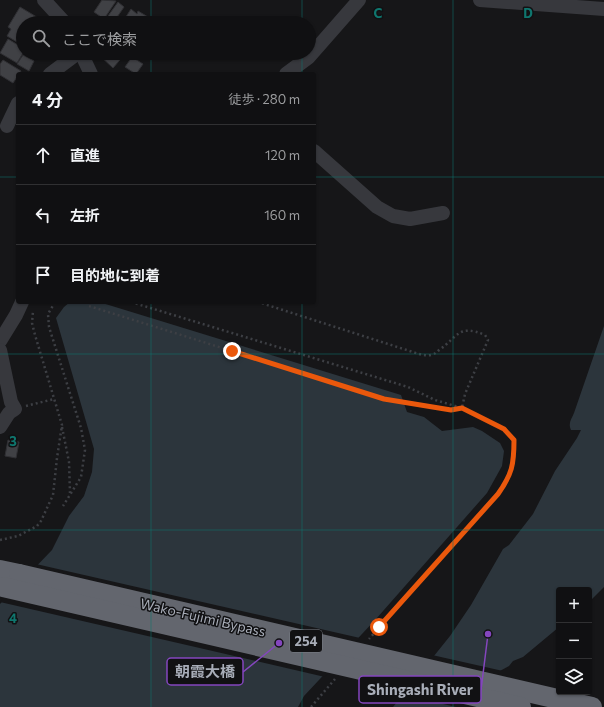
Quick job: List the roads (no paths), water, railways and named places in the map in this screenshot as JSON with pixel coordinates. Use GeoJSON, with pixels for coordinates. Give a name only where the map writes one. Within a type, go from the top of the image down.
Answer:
{"type":"FeatureCollection","features":[{"type":"Feature","properties":{"kind":"highway","name":"Wako-Fujimi Bypass"},"geometry":{"type":"LineString","coordinates":[[5,580],[521,707]]}},
{"type":"Feature","properties":{"kind":"highway","name":"Wako-Fujimi Bypass"},"geometry":{"type":"LineString","coordinates":[[5,580],[592,707]]}},
{"type":"Feature","properties":{"kind":"street"},"geometry":{"type":"LineString","coordinates":[[44,0],[59,16]]}},
{"type":"Feature","properties":{"kind":"street"},"geometry":{"type":"LineString","coordinates":[[316,49],[357,0]]}},
{"type":"Feature","properties":{"kind":"street"},"geometry":{"type":"LineString","coordinates":[[480,0],[604,9]]}},
{"type":"Feature","properties":{"kind":"street"},"geometry":{"type":"LineString","coordinates":[[53,72],[69,60]]}},
{"type":"Feature","properties":{"kind":"street"},"geometry":{"type":"LineString","coordinates":[[84,60],[90,72]]}},
{"type":"Feature","properties":{"kind":"street"},"geometry":{"type":"LineString","coordinates":[[289,72],[305,60]]}},
{"type":"Feature","properties":{"kind":"street"},"geometry":{"type":"LineString","coordinates":[[8,127],[16,108]]}},
{"type":"Feature","properties":{"kind":"street"},"geometry":{"type":"LineString","coordinates":[[316,153],[377,207],[393,216],[410,220],[443,213]]}},
{"type":"Feature","properties":{"kind":"street"},"geometry":{"type":"LineString","coordinates":[[0,341],[16,315],[28,304]]}},
{"type":"Feature","properties":{"kind":"street"},"geometry":{"type":"LineString","coordinates":[[0,350],[11,402],[15,409],[9,413],[0,427]]}},
{"type":"Feature","properties":{"kind":"place","name":"Shingashi River"},"geometry":{"type":"Point","coordinates":[488,634]}},
{"type":"Feature","properties":{"kind":"place","name":"朝霞大橋"},"geometry":{"type":"Point","coordinates":[279,643]}}]}
